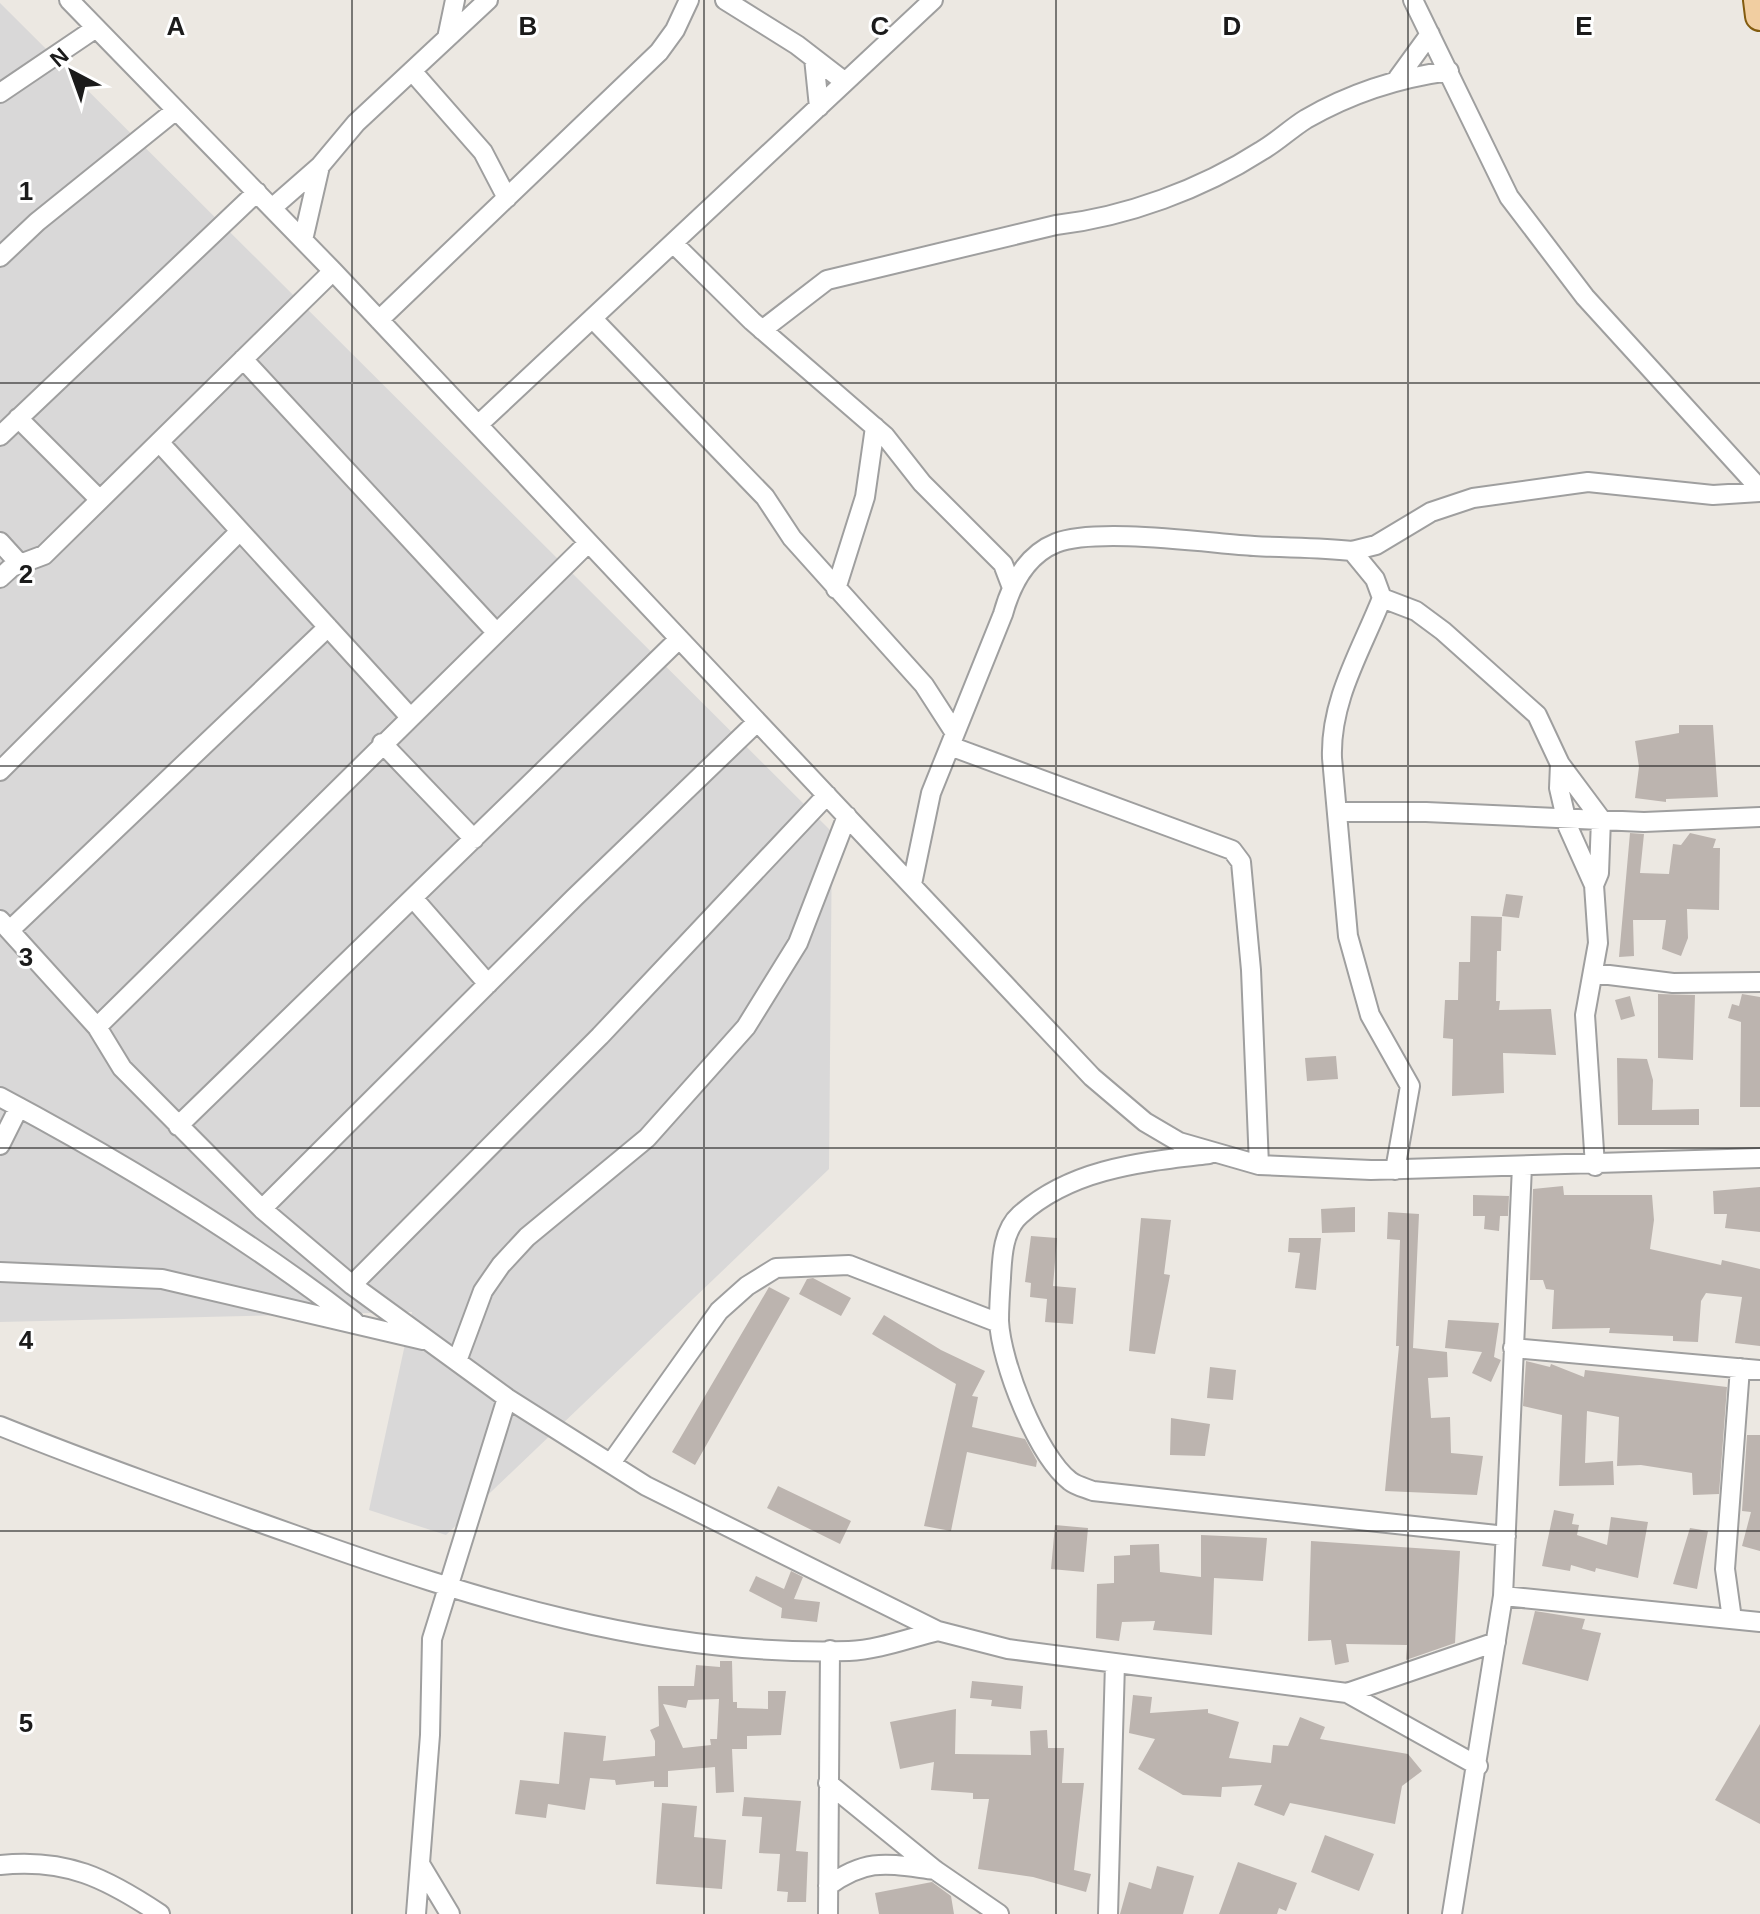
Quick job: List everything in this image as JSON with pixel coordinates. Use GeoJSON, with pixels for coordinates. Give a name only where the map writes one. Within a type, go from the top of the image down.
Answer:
{"type":"FeatureCollection","features":[{"type":"Feature","properties":{"kind":"main road"},"geometry":{"type":"LineString","coordinates":[[1758,0],[1760,16]]}},
{"type":"Feature","properties":{"kind":"street"},"geometry":{"type":"LineString","coordinates":[[69,0],[333,271],[1092,1077],[1145,1122],[1179,1142],[1259,1165],[1395,1170],[1595,1166],[1760,1158]]}},
{"type":"Feature","properties":{"kind":"street"},"geometry":{"type":"LineString","coordinates":[[447,38],[455,0]]}},
{"type":"Feature","properties":{"kind":"street"},"geometry":{"type":"LineString","coordinates":[[272,208],[320,166],[356,123],[488,0]]}},
{"type":"Feature","properties":{"kind":"street"},"geometry":{"type":"LineString","coordinates":[[379,320],[659,52],[675,30],[689,0]]}},
{"type":"Feature","properties":{"kind":"street"},"geometry":{"type":"LineString","coordinates":[[725,0],[845,82]]}},
{"type":"Feature","properties":{"kind":"street"},"geometry":{"type":"LineString","coordinates":[[478,425],[933,0]]}},
{"type":"Feature","properties":{"kind":"street"},"geometry":{"type":"LineString","coordinates":[[1413,0],[1509,197],[1585,297],[1760,490]]}},
{"type":"Feature","properties":{"kind":"street"},"geometry":{"type":"LineString","coordinates":[[0,93],[96,28]]}},
{"type":"Feature","properties":{"kind":"street"},"geometry":{"type":"LineString","coordinates":[[1398,78],[1430,34]]}},
{"type":"Feature","properties":{"kind":"street"},"geometry":{"type":"LineString","coordinates":[[814,58],[819,107]]}},
{"type":"Feature","properties":{"kind":"street"},"geometry":{"type":"LineString","coordinates":[[412,71],[483,152],[507,198]]}},
{"type":"Feature","properties":{"kind":"street"},"geometry":{"type":"LineString","coordinates":[[762,330],[827,280],[1056,225],[1090,221],[1204,182],[1261,152],[1305,120],[1398,78],[1449,71]]}},
{"type":"Feature","properties":{"kind":"street"},"geometry":{"type":"LineString","coordinates":[[0,257],[37,222],[176,110]]}},
{"type":"Feature","properties":{"kind":"street"},"geometry":{"type":"LineString","coordinates":[[303,240],[320,166]]}},
{"type":"Feature","properties":{"kind":"street"},"geometry":{"type":"LineString","coordinates":[[0,436],[257,192]]}},
{"type":"Feature","properties":{"kind":"street"},"geometry":{"type":"LineString","coordinates":[[674,244],[762,330],[875,427],[922,483],[1003,564],[1011,585]]}},
{"type":"Feature","properties":{"kind":"street"},"geometry":{"type":"LineString","coordinates":[[0,578],[20,564],[44,555],[333,271]]}},
{"type":"Feature","properties":{"kind":"street"},"geometry":{"type":"LineString","coordinates":[[593,319],[765,497],[792,538],[924,685],[952,739],[1232,850],[1241,862],[1251,970],[1259,1165]]}},
{"type":"Feature","properties":{"kind":"street"},"geometry":{"type":"LineString","coordinates":[[243,359],[496,632]]}},
{"type":"Feature","properties":{"kind":"street"},"geometry":{"type":"LineString","coordinates":[[18,418],[100,500]]}},
{"type":"Feature","properties":{"kind":"street"},"geometry":{"type":"LineString","coordinates":[[836,589],[865,497],[875,427]]}},
{"type":"Feature","properties":{"kind":"street"},"geometry":{"type":"LineString","coordinates":[[159,442],[410,717]]}},
{"type":"Feature","properties":{"kind":"street"},"geometry":{"type":"LineString","coordinates":[[912,884],[931,793],[1003,614],[1011,585],[1031,561],[1054,543],[1074,538],[1156,539],[1352,551],[1376,545],[1431,512],[1473,498],[1588,482],[1713,495],[1760,490]]}},
{"type":"Feature","properties":{"kind":"street"},"geometry":{"type":"LineString","coordinates":[[0,771],[240,531]]}},
{"type":"Feature","properties":{"kind":"street"},"geometry":{"type":"LineString","coordinates":[[0,542],[20,564]]}},
{"type":"Feature","properties":{"kind":"street"},"geometry":{"type":"LineString","coordinates":[[97,1027],[588,543]]}},
{"type":"Feature","properties":{"kind":"street"},"geometry":{"type":"LineString","coordinates":[[1352,551],[1375,579],[1382,598],[1337,705],[1331,733],[1348,936],[1370,1015],[1410,1086],[1395,1170]]}},
{"type":"Feature","properties":{"kind":"street"},"geometry":{"type":"LineString","coordinates":[[1382,598],[1416,611],[1443,631],[1537,715],[1560,764],[1601,819],[1599,873],[1594,885]]}},
{"type":"Feature","properties":{"kind":"street"},"geometry":{"type":"LineString","coordinates":[[328,627],[5,925],[97,1027],[122,1068],[178,1126],[262,1209],[352,1285],[507,1398],[646,1486],[938,1631],[1008,1649],[1347,1693],[1478,1766]]}},
{"type":"Feature","properties":{"kind":"street"},"geometry":{"type":"LineString","coordinates":[[178,1126],[679,639]]}},
{"type":"Feature","properties":{"kind":"street"},"geometry":{"type":"LineString","coordinates":[[262,1209],[757,722]]}},
{"type":"Feature","properties":{"kind":"street"},"geometry":{"type":"LineString","coordinates":[[382,743],[474,839]]}},
{"type":"Feature","properties":{"kind":"street"},"geometry":{"type":"LineString","coordinates":[[1560,764],[1559,788],[1566,819],[1594,885],[1598,943],[1585,1015],[1595,1166]]}},
{"type":"Feature","properties":{"kind":"street"},"geometry":{"type":"LineString","coordinates":[[352,1285],[600,1036],[827,795]]}},
{"type":"Feature","properties":{"kind":"street"},"geometry":{"type":"LineString","coordinates":[[1337,812],[1644,822],[1760,817]]}},
{"type":"Feature","properties":{"kind":"street"},"geometry":{"type":"LineString","coordinates":[[457,1361],[483,1291],[501,1265],[527,1237],[647,1138],[746,1027],[798,943],[847,816]]}},
{"type":"Feature","properties":{"kind":"street"},"geometry":{"type":"LineString","coordinates":[[413,898],[488,984]]}},
{"type":"Feature","properties":{"kind":"street"},"geometry":{"type":"LineString","coordinates":[[1593,973],[1673,983],[1760,982]]}},
{"type":"Feature","properties":{"kind":"street"},"geometry":{"type":"LineString","coordinates":[[0,1097],[187,1203],[299,1279],[359,1325]]}},
{"type":"Feature","properties":{"kind":"street"},"geometry":{"type":"LineString","coordinates":[[0,1145],[19,1107]]}},
{"type":"Feature","properties":{"kind":"street"},"geometry":{"type":"LineString","coordinates":[[1212,1153],[1135,1163],[1081,1177],[1018,1216],[1009,1231],[1002,1258],[999,1323],[1010,1377],[1032,1425],[1070,1482],[1093,1491],[1506,1536]]}},
{"type":"Feature","properties":{"kind":"street"},"geometry":{"type":"LineString","coordinates":[[1452,1914],[1503,1596],[1522,1166]]}},
{"type":"Feature","properties":{"kind":"street"},"geometry":{"type":"LineString","coordinates":[[611,1463],[719,1311],[747,1286],[776,1268],[849,1265],[999,1323]]}},
{"type":"Feature","properties":{"kind":"street"},"geometry":{"type":"LineString","coordinates":[[0,1272],[162,1279],[430,1341]]}},
{"type":"Feature","properties":{"kind":"street"},"geometry":{"type":"LineString","coordinates":[[1513,1348],[1760,1370]]}},
{"type":"Feature","properties":{"kind":"street"},"geometry":{"type":"LineString","coordinates":[[1732,1619],[1726,1554],[1740,1368]]}},
{"type":"Feature","properties":{"kind":"street"},"geometry":{"type":"LineString","coordinates":[[416,1914],[430,1735],[432,1639],[507,1398]]}},
{"type":"Feature","properties":{"kind":"street"},"geometry":{"type":"LineString","coordinates":[[0,1426],[96,1464],[446,1589],[653,1639],[852,1651],[938,1631]]}},
{"type":"Feature","properties":{"kind":"street"},"geometry":{"type":"LineString","coordinates":[[1503,1596],[1760,1622]]}},
{"type":"Feature","properties":{"kind":"street"},"geometry":{"type":"LineString","coordinates":[[1347,1693],[1496,1642]]}},
{"type":"Feature","properties":{"kind":"street"},"geometry":{"type":"LineString","coordinates":[[828,1914],[830,1650]]}},
{"type":"Feature","properties":{"kind":"street"},"geometry":{"type":"LineString","coordinates":[[1108,1914],[1115,1663]]}},
{"type":"Feature","properties":{"kind":"street"},"geometry":{"type":"LineString","coordinates":[[828,1783],[935,1870],[999,1914]]}},
{"type":"Feature","properties":{"kind":"street"},"geometry":{"type":"LineString","coordinates":[[0,1865],[22,1863],[90,1872],[160,1914]]}},
{"type":"Feature","properties":{"kind":"street"},"geometry":{"type":"LineString","coordinates":[[420,1864],[450,1914]]}},
{"type":"Feature","properties":{"kind":"street"},"geometry":{"type":"LineString","coordinates":[[828,1886],[854,1868],[873,1864],[935,1870]]}},
{"type":"Feature","properties":{"kind":"shaded area"},"geometry":{"type":"Polygon","coordinates":[[[0,3],[832,832],[829,1169],[446,1535],[369,1510],[412,1312],[0,1322],[0,3]]]}},
{"type":"Feature","properties":{"kind":"building"},"geometry":{"type":"Polygon","coordinates":[[[1679,725],[1713,725],[1718,797],[1666,799],[1666,802],[1635,798],[1639,767],[1635,741],[1679,733],[1679,725]]]}},
{"type":"Feature","properties":{"kind":"building"},"geometry":{"type":"Polygon","coordinates":[[[1630,833],[1644,834],[1640,873],[1669,874],[1673,844],[1681,845],[1690,833],[1716,839],[1713,848],[1720,848],[1719,910],[1687,909],[1688,938],[1681,956],[1662,949],[1666,920],[1633,920],[1634,956],[1619,957],[1630,833]]]}},
{"type":"Feature","properties":{"kind":"building"},"geometry":{"type":"Polygon","coordinates":[[[1506,894],[1523,896],[1519,918],[1502,916],[1506,894]]]}},
{"type":"Feature","properties":{"kind":"building"},"geometry":{"type":"Polygon","coordinates":[[[1471,916],[1502,917],[1501,951],[1497,951],[1496,1001],[1500,1001],[1499,1010],[1551,1009],[1556,1055],[1503,1053],[1504,1093],[1452,1096],[1453,1039],[1443,1038],[1445,1000],[1458,1000],[1459,962],[1470,962],[1471,916]]]}},
{"type":"Feature","properties":{"kind":"building"},"geometry":{"type":"Polygon","coordinates":[[[1658,994],[1695,995],[1693,1060],[1658,1058],[1658,994]]]}},
{"type":"Feature","properties":{"kind":"building"},"geometry":{"type":"Polygon","coordinates":[[[1742,994],[1760,997],[1760,1107],[1740,1107],[1741,1022],[1728,1018],[1732,1004],[1739,1006],[1742,994]]]}},
{"type":"Feature","properties":{"kind":"building"},"geometry":{"type":"Polygon","coordinates":[[[1630,996],[1635,1016],[1621,1020],[1615,1000],[1630,996]]]}},
{"type":"Feature","properties":{"kind":"building"},"geometry":{"type":"Polygon","coordinates":[[[1336,1056],[1338,1079],[1307,1081],[1305,1058],[1336,1056]]]}},
{"type":"Feature","properties":{"kind":"building"},"geometry":{"type":"Polygon","coordinates":[[[1617,1058],[1647,1059],[1653,1080],[1652,1110],[1699,1109],[1699,1125],[1618,1125],[1617,1058]]]}},
{"type":"Feature","properties":{"kind":"building"},"geometry":{"type":"Polygon","coordinates":[[[1563,1186],[1564,1195],[1652,1195],[1654,1220],[1650,1249],[1721,1265],[1722,1260],[1760,1269],[1760,1346],[1735,1343],[1742,1297],[1706,1293],[1701,1301],[1698,1342],[1673,1341],[1673,1336],[1609,1333],[1610,1328],[1552,1329],[1554,1290],[1546,1289],[1543,1280],[1530,1280],[1533,1189],[1563,1186]]]}},
{"type":"Feature","properties":{"kind":"building"},"geometry":{"type":"Polygon","coordinates":[[[1760,1187],[1760,1232],[1725,1228],[1727,1214],[1714,1214],[1713,1191],[1760,1187]]]}},
{"type":"Feature","properties":{"kind":"building"},"geometry":{"type":"Polygon","coordinates":[[[1473,1195],[1509,1196],[1508,1216],[1500,1216],[1499,1231],[1484,1229],[1485,1216],[1473,1216],[1473,1195]]]}},
{"type":"Feature","properties":{"kind":"building"},"geometry":{"type":"Polygon","coordinates":[[[1355,1207],[1355,1232],[1322,1233],[1321,1209],[1355,1207]]]}},
{"type":"Feature","properties":{"kind":"building"},"geometry":{"type":"Polygon","coordinates":[[[1388,1212],[1419,1214],[1413,1348],[1447,1352],[1448,1377],[1428,1378],[1431,1418],[1450,1417],[1451,1453],[1483,1456],[1477,1495],[1385,1491],[1399,1346],[1396,1346],[1400,1240],[1387,1239],[1388,1212]]]}},
{"type":"Feature","properties":{"kind":"building"},"geometry":{"type":"Polygon","coordinates":[[[1141,1218],[1171,1220],[1164,1274],[1170,1275],[1155,1354],[1129,1351],[1141,1218]]]}},
{"type":"Feature","properties":{"kind":"building"},"geometry":{"type":"Polygon","coordinates":[[[1031,1236],[1057,1238],[1053,1286],[1076,1288],[1073,1324],[1045,1322],[1047,1299],[1030,1297],[1031,1283],[1025,1282],[1031,1236]]]}},
{"type":"Feature","properties":{"kind":"building"},"geometry":{"type":"Polygon","coordinates":[[[1289,1238],[1321,1238],[1316,1290],[1295,1288],[1300,1253],[1288,1252],[1289,1238]]]}},
{"type":"Feature","properties":{"kind":"building"},"geometry":{"type":"Polygon","coordinates":[[[813,1278],[851,1298],[841,1316],[799,1294],[807,1279],[813,1278]]]}},
{"type":"Feature","properties":{"kind":"building"},"geometry":{"type":"Polygon","coordinates":[[[769,1287],[790,1298],[695,1465],[672,1452],[769,1287]]]}},
{"type":"Feature","properties":{"kind":"building"},"geometry":{"type":"Polygon","coordinates":[[[884,1315],[941,1350],[985,1371],[972,1396],[978,1397],[972,1427],[1025,1439],[1037,1461],[1036,1467],[967,1452],[951,1531],[924,1526],[956,1384],[872,1334],[884,1315]]]}},
{"type":"Feature","properties":{"kind":"building"},"geometry":{"type":"Polygon","coordinates":[[[1448,1320],[1499,1323],[1494,1357],[1501,1360],[1491,1382],[1472,1373],[1482,1352],[1445,1348],[1448,1320]]]}},
{"type":"Feature","properties":{"kind":"building"},"geometry":{"type":"Polygon","coordinates":[[[1526,1361],[1550,1367],[1551,1364],[1584,1377],[1585,1370],[1727,1387],[1719,1494],[1693,1495],[1692,1473],[1641,1465],[1617,1466],[1619,1417],[1587,1411],[1585,1463],[1613,1461],[1614,1485],[1559,1486],[1562,1415],[1523,1406],[1526,1361]]]}},
{"type":"Feature","properties":{"kind":"building"},"geometry":{"type":"Polygon","coordinates":[[[1210,1367],[1236,1370],[1233,1400],[1207,1398],[1210,1367]]]}},
{"type":"Feature","properties":{"kind":"building"},"geometry":{"type":"Polygon","coordinates":[[[1171,1418],[1210,1424],[1205,1456],[1170,1455],[1171,1418]]]}},
{"type":"Feature","properties":{"kind":"building"},"geometry":{"type":"Polygon","coordinates":[[[1747,1435],[1760,1435],[1760,1551],[1742,1546],[1751,1512],[1742,1511],[1747,1435]]]}},
{"type":"Feature","properties":{"kind":"building"},"geometry":{"type":"Polygon","coordinates":[[[778,1486],[851,1521],[840,1544],[767,1508],[778,1486]]]}},
{"type":"Feature","properties":{"kind":"building"},"geometry":{"type":"Polygon","coordinates":[[[1554,1510],[1574,1514],[1572,1524],[1579,1525],[1577,1535],[1607,1545],[1611,1517],[1648,1522],[1638,1578],[1596,1568],[1595,1572],[1571,1565],[1570,1571],[1542,1566],[1554,1510]]]}},
{"type":"Feature","properties":{"kind":"building"},"geometry":{"type":"Polygon","coordinates":[[[1055,1525],[1088,1528],[1084,1572],[1051,1569],[1055,1525]]]}},
{"type":"Feature","properties":{"kind":"building"},"geometry":{"type":"Polygon","coordinates":[[[1690,1528],[1708,1531],[1697,1589],[1673,1584],[1690,1528]]]}},
{"type":"Feature","properties":{"kind":"building"},"geometry":{"type":"Polygon","coordinates":[[[1201,1535],[1267,1538],[1263,1581],[1214,1578],[1212,1635],[1153,1630],[1155,1621],[1122,1622],[1119,1641],[1096,1638],[1097,1584],[1114,1583],[1114,1556],[1130,1555],[1130,1545],[1159,1544],[1160,1572],[1201,1577],[1201,1535]]]}},
{"type":"Feature","properties":{"kind":"building"},"geometry":{"type":"Polygon","coordinates":[[[1311,1541],[1460,1551],[1455,1643],[1406,1660],[1407,1645],[1346,1644],[1349,1662],[1335,1665],[1331,1640],[1308,1641],[1311,1541]]]}},
{"type":"Feature","properties":{"kind":"building"},"geometry":{"type":"Polygon","coordinates":[[[791,1571],[803,1577],[794,1599],[820,1602],[817,1622],[781,1618],[782,1608],[749,1591],[756,1576],[784,1589],[791,1571]]]}},
{"type":"Feature","properties":{"kind":"building"},"geometry":{"type":"Polygon","coordinates":[[[1535,1611],[1585,1619],[1582,1629],[1601,1633],[1588,1681],[1522,1664],[1535,1611]]]}},
{"type":"Feature","properties":{"kind":"building"},"geometry":{"type":"Polygon","coordinates":[[[720,1661],[732,1661],[733,1702],[737,1702],[737,1708],[768,1709],[768,1691],[786,1691],[781,1735],[747,1736],[747,1749],[732,1749],[734,1792],[716,1793],[715,1767],[668,1771],[668,1787],[654,1787],[654,1781],[616,1785],[615,1780],[590,1778],[585,1810],[548,1804],[546,1818],[515,1814],[520,1780],[559,1784],[564,1732],[606,1736],[603,1761],[655,1756],[655,1741],[650,1730],[659,1726],[658,1686],[694,1686],[696,1665],[720,1667],[720,1661]],[[719,1699],[688,1700],[686,1708],[663,1704],[683,1748],[711,1745],[710,1739],[717,1739],[719,1699]]]}},
{"type":"Feature","properties":{"kind":"building"},"geometry":{"type":"Polygon","coordinates":[[[972,1681],[1023,1686],[1021,1709],[991,1706],[992,1700],[970,1698],[972,1681]]]}},
{"type":"Feature","properties":{"kind":"building"},"geometry":{"type":"Polygon","coordinates":[[[1133,1695],[1152,1697],[1150,1713],[1208,1709],[1208,1713],[1239,1722],[1229,1758],[1271,1763],[1273,1745],[1288,1746],[1300,1717],[1325,1727],[1320,1739],[1408,1754],[1422,1771],[1402,1786],[1395,1824],[1290,1803],[1284,1816],[1254,1805],[1262,1785],[1222,1787],[1221,1797],[1183,1795],[1138,1769],[1155,1739],[1129,1733],[1133,1695]]]}},
{"type":"Feature","properties":{"kind":"building"},"geometry":{"type":"Polygon","coordinates":[[[956,1709],[955,1754],[1031,1755],[1030,1731],[1047,1730],[1048,1748],[1064,1748],[1062,1783],[1084,1783],[1074,1870],[1091,1874],[1086,1892],[1033,1877],[978,1869],[989,1799],[973,1799],[973,1793],[931,1790],[934,1762],[900,1769],[890,1722],[956,1709]]]}},
{"type":"Feature","properties":{"kind":"building"},"geometry":{"type":"Polygon","coordinates":[[[1760,1724],[1760,1824],[1715,1800],[1760,1724]]]}},
{"type":"Feature","properties":{"kind":"building"},"geometry":{"type":"Polygon","coordinates":[[[744,1797],[801,1801],[796,1851],[808,1852],[806,1902],[787,1902],[788,1892],[777,1891],[780,1854],[759,1853],[762,1817],[742,1816],[744,1797]]]}},
{"type":"Feature","properties":{"kind":"building"},"geometry":{"type":"Polygon","coordinates":[[[662,1803],[697,1806],[694,1837],[726,1840],[722,1889],[656,1884],[662,1803]]]}},
{"type":"Feature","properties":{"kind":"building"},"geometry":{"type":"Polygon","coordinates":[[[1325,1835],[1374,1854],[1359,1891],[1311,1872],[1325,1835]]]}},
{"type":"Feature","properties":{"kind":"building"},"geometry":{"type":"Polygon","coordinates":[[[1238,1862],[1297,1883],[1286,1911],[1279,1908],[1277,1914],[1219,1914],[1238,1862]]]}},
{"type":"Feature","properties":{"kind":"building"},"geometry":{"type":"Polygon","coordinates":[[[1157,1866],[1194,1876],[1183,1914],[1120,1914],[1129,1882],[1151,1889],[1157,1866]]]}},
{"type":"Feature","properties":{"kind":"building"},"geometry":{"type":"Polygon","coordinates":[[[932,1882],[951,1896],[954,1914],[879,1914],[875,1893],[932,1882]]]}}]}
